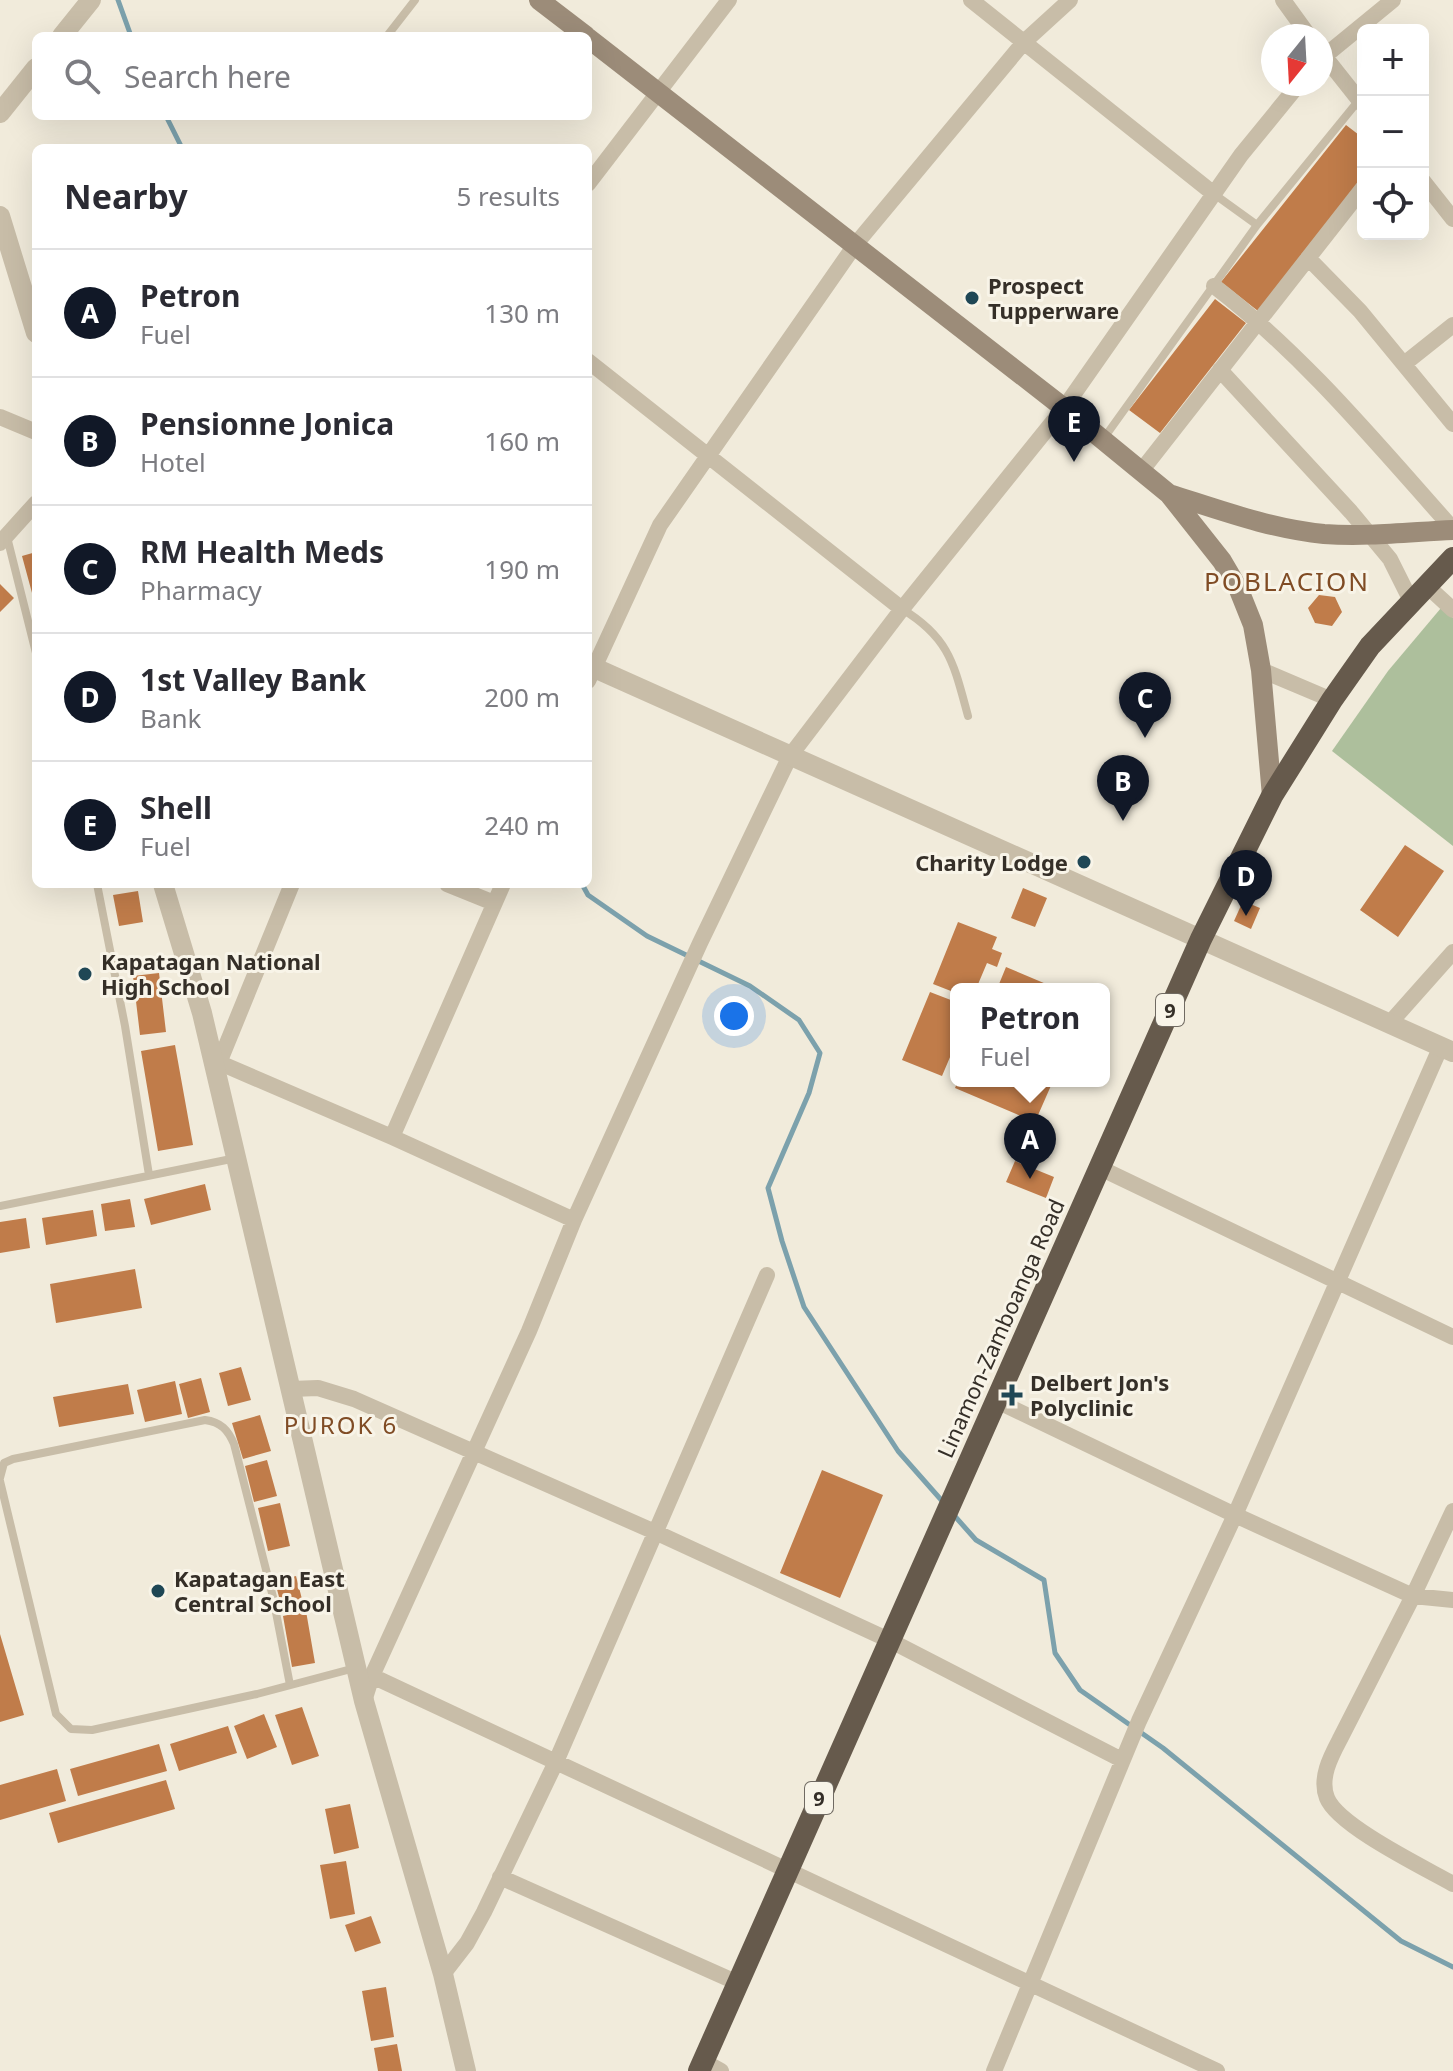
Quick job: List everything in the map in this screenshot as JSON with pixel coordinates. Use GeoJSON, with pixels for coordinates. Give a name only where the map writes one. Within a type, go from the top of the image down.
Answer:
{"type":"FeatureCollection","features":[{"type":"Feature","properties":{"kind":"highway","name":"Linamon-Zamboanga Road"},"geometry":{"type":"LineString","coordinates":[[708,2068],[738,1983],[1201,939],[1272,796],[1332,700],[1370,646],[1453,558]]}},
{"type":"Feature","properties":{"kind":"main road"},"geometry":{"type":"LineString","coordinates":[[539,0],[581,32]]}},
{"type":"Feature","properties":{"kind":"main road"},"geometry":{"type":"LineString","coordinates":[[592,41],[1064,408],[1169,494],[1222,561],[1239,590],[1253,625],[1261,670],[1272,796]]}},
{"type":"Feature","properties":{"kind":"main road"},"geometry":{"type":"LineString","coordinates":[[1169,494],[1286,528],[1323,534],[1370,535],[1453,529]]}},
{"type":"Feature","properties":{"kind":"street"},"geometry":{"type":"LineString","coordinates":[[65,32],[91,0]]}},
{"type":"Feature","properties":{"kind":"street"},"geometry":{"type":"LineString","coordinates":[[592,179],[729,0]]}},
{"type":"Feature","properties":{"kind":"street"},"geometry":{"type":"LineString","coordinates":[[971,0],[1214,194]]}},
{"type":"Feature","properties":{"kind":"street"},"geometry":{"type":"LineString","coordinates":[[592,667],[660,525],[855,245],[1024,42],[1070,0]]}},
{"type":"Feature","properties":{"kind":"street"},"geometry":{"type":"LineString","coordinates":[[1283,0],[1300,24]]}},
{"type":"Feature","properties":{"kind":"street"},"geometry":{"type":"LineString","coordinates":[[1333,47],[1393,0]]}},
{"type":"Feature","properties":{"kind":"street"},"geometry":{"type":"LineString","coordinates":[[1333,69],[1357,98]]}},
{"type":"Feature","properties":{"kind":"street"},"geometry":{"type":"LineString","coordinates":[[0,113],[32,73]]}},
{"type":"Feature","properties":{"kind":"street"},"geometry":{"type":"LineString","coordinates":[[364,1672],[529,1331],[574,1220],[700,943],[790,756],[902,609],[1064,408],[1214,194],[1289,96]]}},
{"type":"Feature","properties":{"kind":"street"},"geometry":{"type":"LineString","coordinates":[[1429,187],[1450,210]]}},
{"type":"Feature","properties":{"kind":"street"},"geometry":{"type":"LineString","coordinates":[[1142,470],[1357,196]]}},
{"type":"Feature","properties":{"kind":"street"},"geometry":{"type":"LineString","coordinates":[[0,216],[32,320]]}},
{"type":"Feature","properties":{"kind":"street"},"geometry":{"type":"LineString","coordinates":[[1308,258],[1360,311],[1453,424]]}},
{"type":"Feature","properties":{"kind":"street"},"geometry":{"type":"LineString","coordinates":[[1214,286],[1258,320],[1320,381],[1453,529]]}},
{"type":"Feature","properties":{"kind":"street"},"geometry":{"type":"LineString","coordinates":[[1404,364],[1453,325]]}},
{"type":"Feature","properties":{"kind":"street"},"geometry":{"type":"LineString","coordinates":[[592,364],[902,609]]}},
{"type":"Feature","properties":{"kind":"street"},"geometry":{"type":"LineString","coordinates":[[1220,370],[1305,459],[1418,593],[1453,610]]}},
{"type":"Feature","properties":{"kind":"street"},"geometry":{"type":"LineString","coordinates":[[0,417],[32,430]]}},
{"type":"Feature","properties":{"kind":"street"},"geometry":{"type":"LineString","coordinates":[[3,539],[32,507]]}},
{"type":"Feature","properties":{"kind":"street"},"geometry":{"type":"LineString","coordinates":[[1261,670],[1332,700]]}},
{"type":"Feature","properties":{"kind":"street"},"geometry":{"type":"LineString","coordinates":[[592,672],[790,756],[1447,1049],[1337,1281],[1235,1515],[1139,1721],[994,2071]]}},
{"type":"Feature","properties":{"kind":"street"},"geometry":{"type":"LineString","coordinates":[[164,888],[216,1062],[291,1389],[364,1672],[364,1701],[443,1974],[466,2071]]}},
{"type":"Feature","properties":{"kind":"street"},"geometry":{"type":"LineString","coordinates":[[216,1062],[290,888]]}},
{"type":"Feature","properties":{"kind":"street"},"geometry":{"type":"LineString","coordinates":[[457,888],[494,903]]}},
{"type":"Feature","properties":{"kind":"street"},"geometry":{"type":"LineString","coordinates":[[392,1137],[501,888]]}},
{"type":"Feature","properties":{"kind":"street"},"geometry":{"type":"LineString","coordinates":[[1389,1024],[1453,952]]}},
{"type":"Feature","properties":{"kind":"street"},"geometry":{"type":"LineString","coordinates":[[216,1062],[392,1137],[574,1220]]}},
{"type":"Feature","properties":{"kind":"street"},"geometry":{"type":"LineString","coordinates":[[1100,1168],[1453,1337]]}},
{"type":"Feature","properties":{"kind":"street"},"geometry":{"type":"LineString","coordinates":[[443,1974],[467,1943],[555,1764],[767,1275]]}},
{"type":"Feature","properties":{"kind":"street"},"geometry":{"type":"LineString","coordinates":[[291,1389],[333,1391],[655,1532],[889,1640],[1125,1755]]}},
{"type":"Feature","properties":{"kind":"street"},"geometry":{"type":"LineString","coordinates":[[997,1401],[1413,1596],[1453,1600]]}},
{"type":"Feature","properties":{"kind":"street"},"geometry":{"type":"LineString","coordinates":[[1453,1511],[1334,1750],[1325,1783],[1327,1798],[1337,1811],[1375,1840],[1453,1884]]}},
{"type":"Feature","properties":{"kind":"street"},"geometry":{"type":"LineString","coordinates":[[364,1672],[555,1764],[1029,1981],[1217,2071]]}},
{"type":"Feature","properties":{"kind":"street"},"geometry":{"type":"LineString","coordinates":[[500,1877],[738,1983]]}},
{"type":"Feature","properties":{"kind":"lane"},"geometry":{"type":"LineString","coordinates":[[390,32],[415,0]]}},
{"type":"Feature","properties":{"kind":"lane"},"geometry":{"type":"LineString","coordinates":[[1103,439],[1257,225],[1357,108]]}},
{"type":"Feature","properties":{"kind":"lane"},"geometry":{"type":"LineString","coordinates":[[1214,194],[1257,225]]}},
{"type":"Feature","properties":{"kind":"lane"},"geometry":{"type":"LineString","coordinates":[[3,539],[32,639]]}},
{"type":"Feature","properties":{"kind":"lane"},"geometry":{"type":"LineString","coordinates":[[902,609],[922,621],[942,643],[956,672],[968,716]]}},
{"type":"Feature","properties":{"kind":"lane"},"geometry":{"type":"LineString","coordinates":[[98,888],[125,1026],[149,1175]]}},
{"type":"Feature","properties":{"kind":"lane"},"geometry":{"type":"LineString","coordinates":[[0,1206],[237,1157]]}},
{"type":"Feature","properties":{"kind":"lane"},"geometry":{"type":"LineString","coordinates":[[290,1685],[273,1597],[238,1460],[225,1428],[205,1420],[4,1463],[0,1480],[56,1714],[71,1729],[92,1730],[290,1685],[364,1672]]}},
{"type":"Feature","properties":{"kind":"green space"},"geometry":{"type":"Polygon","coordinates":[[[1441,608],[1453,618],[1453,846],[1332,751],[1388,671],[1441,608]]]}},
{"type":"Feature","properties":{"kind":"building"},"geometry":{"type":"Polygon","coordinates":[[[1346,125],[1357,133],[1357,187],[1258,311],[1221,282],[1346,125]]]}},
{"type":"Feature","properties":{"kind":"building"},"geometry":{"type":"Polygon","coordinates":[[[1215,299],[1246,323],[1160,433],[1129,410],[1215,299]]]}},
{"type":"Feature","properties":{"kind":"building"},"geometry":{"type":"Polygon","coordinates":[[[32,553],[32,593],[22,556],[32,553]]]}},
{"type":"Feature","properties":{"kind":"building"},"geometry":{"type":"Polygon","coordinates":[[[0,584],[14,598],[0,612],[0,584]]]}},
{"type":"Feature","properties":{"kind":"building"},"geometry":{"type":"Polygon","coordinates":[[[1319,595],[1335,597],[1342,612],[1332,626],[1315,623],[1308,608],[1319,595]]]}},
{"type":"Feature","properties":{"kind":"building"},"geometry":{"type":"Polygon","coordinates":[[[1405,845],[1444,871],[1398,937],[1360,910],[1405,845]]]}},
{"type":"Feature","properties":{"kind":"building"},"geometry":{"type":"Polygon","coordinates":[[[1023,888],[1047,898],[1035,927],[1011,918],[1023,888]]]}},
{"type":"Feature","properties":{"kind":"building"},"geometry":{"type":"Polygon","coordinates":[[[138,891],[143,922],[119,926],[113,895],[138,891]]]}},
{"type":"Feature","properties":{"kind":"building"},"geometry":{"type":"Polygon","coordinates":[[[1243,901],[1260,908],[1251,929],[1234,921],[1243,901]]]}},
{"type":"Feature","properties":{"kind":"building"},"geometry":{"type":"Polygon","coordinates":[[[958,922],[997,937],[992,949],[1002,953],[997,967],[987,963],[979,983],[950,983],[950,991],[933,984],[958,922]]]}},
{"type":"Feature","properties":{"kind":"building"},"geometry":{"type":"Polygon","coordinates":[[[1006,967],[1044,983],[999,983],[1006,967]]]}},
{"type":"Feature","properties":{"kind":"building"},"geometry":{"type":"Polygon","coordinates":[[[159,973],[166,1032],[140,1035],[133,976],[159,973]]]}},
{"type":"Feature","properties":{"kind":"building"},"geometry":{"type":"Polygon","coordinates":[[[930,992],[950,1000],[950,1057],[942,1076],[902,1060],[930,992]]]}},
{"type":"Feature","properties":{"kind":"building"},"geometry":{"type":"Polygon","coordinates":[[[175,1045],[193,1145],[158,1151],[141,1051],[175,1045]]]}},
{"type":"Feature","properties":{"kind":"building"},"geometry":{"type":"Polygon","coordinates":[[[955,1087],[1050,1087],[1035,1122],[955,1087]]]}},
{"type":"Feature","properties":{"kind":"building"},"geometry":{"type":"Polygon","coordinates":[[[1015,1161],[1054,1177],[1046,1198],[1006,1182],[1015,1161]]]}},
{"type":"Feature","properties":{"kind":"building"},"geometry":{"type":"Polygon","coordinates":[[[205,1184],[211,1210],[151,1225],[144,1199],[205,1184]]]}},
{"type":"Feature","properties":{"kind":"building"},"geometry":{"type":"Polygon","coordinates":[[[130,1199],[135,1227],[105,1231],[101,1204],[130,1199]]]}},
{"type":"Feature","properties":{"kind":"building"},"geometry":{"type":"Polygon","coordinates":[[[93,1210],[97,1236],[46,1245],[42,1218],[93,1210]]]}},
{"type":"Feature","properties":{"kind":"building"},"geometry":{"type":"Polygon","coordinates":[[[26,1218],[30,1248],[0,1253],[0,1222],[26,1218]]]}},
{"type":"Feature","properties":{"kind":"building"},"geometry":{"type":"Polygon","coordinates":[[[135,1269],[142,1308],[56,1323],[50,1284],[135,1269]]]}},
{"type":"Feature","properties":{"kind":"building"},"geometry":{"type":"Polygon","coordinates":[[[241,1367],[251,1400],[228,1406],[219,1373],[241,1367]]]}},
{"type":"Feature","properties":{"kind":"building"},"geometry":{"type":"Polygon","coordinates":[[[201,1378],[210,1412],[188,1418],[179,1384],[201,1378]]]}},
{"type":"Feature","properties":{"kind":"building"},"geometry":{"type":"Polygon","coordinates":[[[175,1381],[182,1414],[145,1422],[137,1390],[175,1381]]]}},
{"type":"Feature","properties":{"kind":"building"},"geometry":{"type":"Polygon","coordinates":[[[128,1384],[134,1414],[59,1427],[53,1397],[128,1384]]]}},
{"type":"Feature","properties":{"kind":"building"},"geometry":{"type":"Polygon","coordinates":[[[260,1415],[271,1451],[243,1459],[232,1423],[260,1415]]]}},
{"type":"Feature","properties":{"kind":"building"},"geometry":{"type":"Polygon","coordinates":[[[267,1460],[277,1496],[254,1502],[245,1466],[267,1460]]]}},
{"type":"Feature","properties":{"kind":"building"},"geometry":{"type":"Polygon","coordinates":[[[822,1470],[883,1495],[840,1598],[780,1573],[822,1470]]]}},
{"type":"Feature","properties":{"kind":"building"},"geometry":{"type":"Polygon","coordinates":[[[280,1503],[290,1546],[268,1551],[258,1508],[280,1503]]]}},
{"type":"Feature","properties":{"kind":"building"},"geometry":{"type":"Polygon","coordinates":[[[296,1576],[303,1603],[282,1608],[275,1582],[296,1576]]]}},
{"type":"Feature","properties":{"kind":"building"},"geometry":{"type":"Polygon","coordinates":[[[306,1611],[315,1663],[292,1667],[283,1616],[306,1611]]]}},
{"type":"Feature","properties":{"kind":"building"},"geometry":{"type":"Polygon","coordinates":[[[0,1634],[24,1715],[0,1722],[0,1634]]]}},
{"type":"Feature","properties":{"kind":"building"},"geometry":{"type":"Polygon","coordinates":[[[302,1707],[319,1756],[292,1765],[275,1715],[302,1707]]]}},
{"type":"Feature","properties":{"kind":"building"},"geometry":{"type":"Polygon","coordinates":[[[264,1714],[277,1747],[247,1759],[234,1726],[264,1714]]]}},
{"type":"Feature","properties":{"kind":"building"},"geometry":{"type":"Polygon","coordinates":[[[228,1726],[237,1753],[179,1771],[170,1744],[228,1726]]]}},
{"type":"Feature","properties":{"kind":"building"},"geometry":{"type":"Polygon","coordinates":[[[159,1744],[167,1771],[78,1796],[70,1769],[159,1744]]]}},
{"type":"Feature","properties":{"kind":"building"},"geometry":{"type":"Polygon","coordinates":[[[57,1769],[66,1801],[0,1820],[0,1785],[57,1769]]]}},
{"type":"Feature","properties":{"kind":"building"},"geometry":{"type":"Polygon","coordinates":[[[166,1780],[175,1809],[58,1843],[49,1813],[166,1780]]]}},
{"type":"Feature","properties":{"kind":"building"},"geometry":{"type":"Polygon","coordinates":[[[350,1804],[359,1848],[334,1854],[325,1809],[350,1804]]]}},
{"type":"Feature","properties":{"kind":"building"},"geometry":{"type":"Polygon","coordinates":[[[346,1861],[355,1914],[330,1919],[320,1865],[346,1861]]]}},
{"type":"Feature","properties":{"kind":"building"},"geometry":{"type":"Polygon","coordinates":[[[371,1916],[381,1943],[355,1952],[345,1925],[371,1916]]]}},
{"type":"Feature","properties":{"kind":"building"},"geometry":{"type":"Polygon","coordinates":[[[386,1987],[394,2037],[371,2041],[362,1991],[386,1987]]]}},
{"type":"Feature","properties":{"kind":"building"},"geometry":{"type":"Polygon","coordinates":[[[397,2044],[402,2071],[378,2071],[374,2048],[397,2044]]]}},
{"type":"Feature","properties":{"kind":"waterway"},"geometry":{"type":"LineString","coordinates":[[118,0],[130,32]]}},
{"type":"Feature","properties":{"kind":"waterway"},"geometry":{"type":"LineString","coordinates":[[168,120],[180,144]]}},
{"type":"Feature","properties":{"kind":"waterway"},"geometry":{"type":"LineString","coordinates":[[584,888],[588,895],[647,936],[750,986],[799,1020],[820,1053],[809,1093],[768,1188],[782,1241],[804,1307],[898,1451],[943,1502]]}},
{"type":"Feature","properties":{"kind":"waterway"},"geometry":{"type":"LineString","coordinates":[[952,1513],[976,1540],[1044,1580],[1055,1653],[1080,1690],[1163,1748],[1401,1941],[1453,1967]]}},
{"type":"Feature","properties":{"kind":"place","name":"Prospect Tupperware"},"geometry":{"type":"Point","coordinates":[972,298]}},
{"type":"Feature","properties":{"kind":"place","name":"Shell"},"geometry":{"type":"Point","coordinates":[1074,462]}},
{"type":"Feature","properties":{"kind":"place","name":"RM Health Meds"},"geometry":{"type":"Point","coordinates":[1145,738]}},
{"type":"Feature","properties":{"kind":"place","name":"Pensionne Jonica"},"geometry":{"type":"Point","coordinates":[1123,821]}},
{"type":"Feature","properties":{"kind":"place","name":"Charity Lodge"},"geometry":{"type":"Point","coordinates":[1084,862]}},
{"type":"Feature","properties":{"kind":"place","name":"1st Valley Bank"},"geometry":{"type":"Point","coordinates":[1246,916]}},
{"type":"Feature","properties":{"kind":"place","name":"Kapatagan National High School"},"geometry":{"type":"Point","coordinates":[85,974]}},
{"type":"Feature","properties":{"kind":"place","name":"Petron"},"geometry":{"type":"Point","coordinates":[1030,1179]}},
{"type":"Feature","properties":{"kind":"place","name":"Delbert Jon's Polyclinic"},"geometry":{"type":"Point","coordinates":[1012,1395]}},
{"type":"Feature","properties":{"kind":"place","name":"Kapatagan East Central School"},"geometry":{"type":"Point","coordinates":[158,1591]}},
{"type":"Feature","properties":{"kind":"district","name":"POBLACION"},"geometry":{"type":"Point","coordinates":[1287,581]}},
{"type":"Feature","properties":{"kind":"district","name":"PUROK 6"},"geometry":{"type":"Point","coordinates":[341,1424]}}]}
